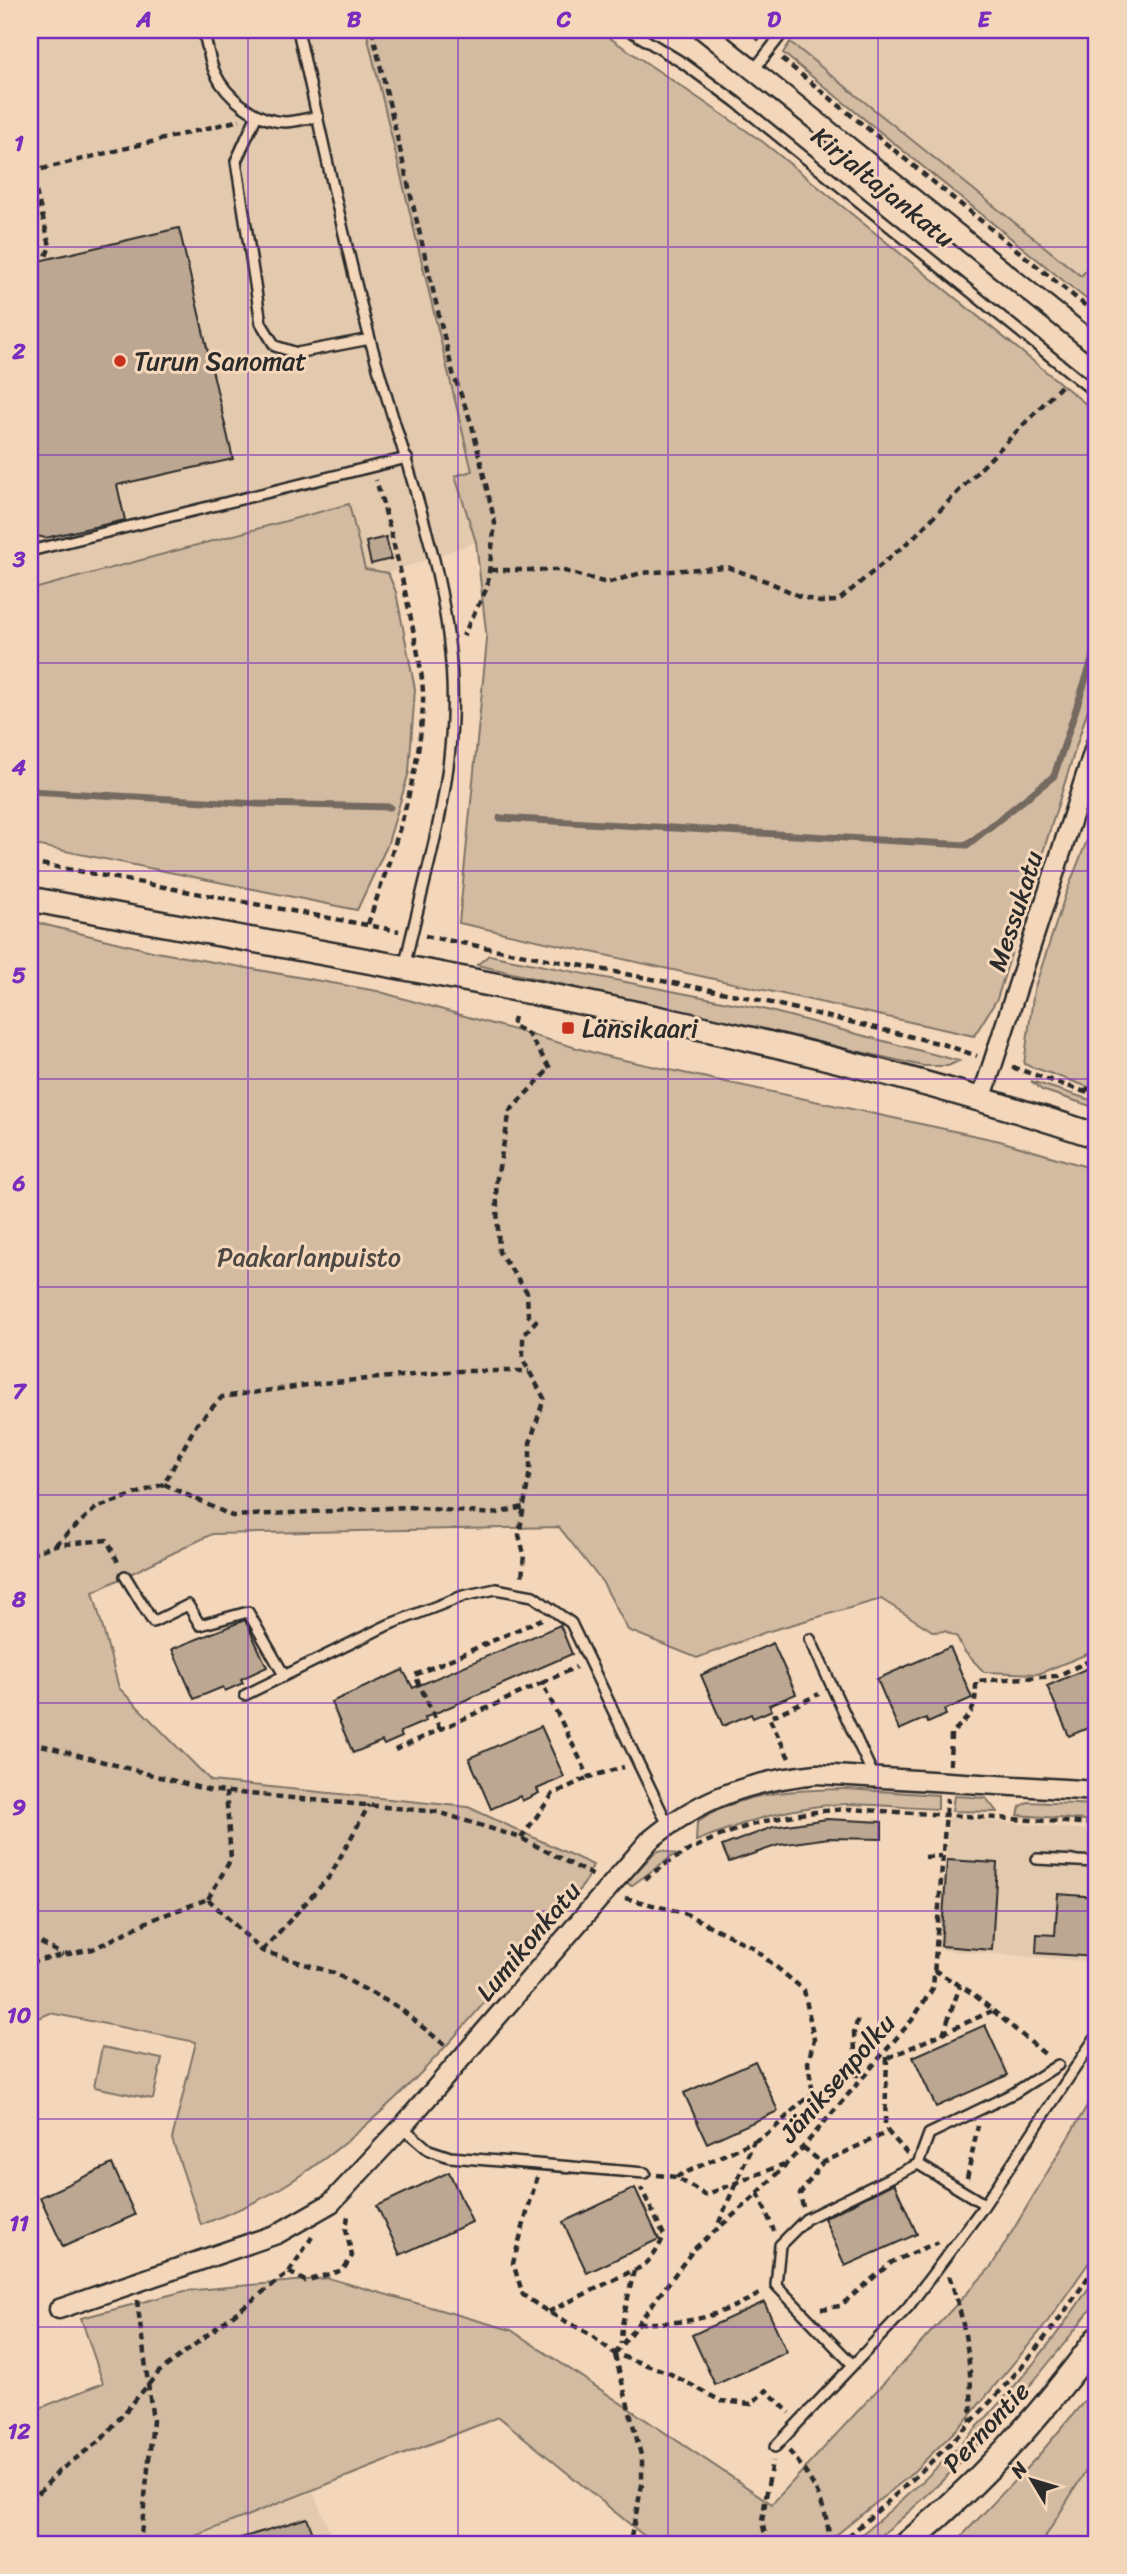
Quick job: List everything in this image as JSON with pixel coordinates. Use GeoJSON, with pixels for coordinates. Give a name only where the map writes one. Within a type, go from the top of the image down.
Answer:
{"type":"FeatureCollection","features":[{"type":"Feature","properties":{"kind":"street","name":"Kirjaltajankatu"},"geometry":{"type":"LineString","coordinates":[[703,30],[1097,346]]}},
{"type":"Feature","properties":{"kind":"street","name":"Messukatu"},"geometry":{"type":"LineString","coordinates":[[982,1097],[1097,741]]}},
{"type":"Feature","properties":{"kind":"street"},"geometry":{"type":"LineString","coordinates":[[30,899],[784,1045],[982,1097],[1097,1136]]}},
{"type":"Feature","properties":{"kind":"street","name":"Lumikonkatu"},"geometry":{"type":"LineString","coordinates":[[59,2309],[277,2234],[331,2203],[461,2059],[619,1892],[649,1841],[668,1825],[710,1800],[762,1781],[817,1774],[950,1772],[1097,1791]]}},
{"type":"Feature","properties":{"kind":"street","name":"Pernontie"},"geometry":{"type":"LineString","coordinates":[[907,2544],[944,2513],[1008,2449],[1097,2339]]}},
{"type":"Feature","properties":{"kind":"lane"},"geometry":{"type":"LineString","coordinates":[[203,30],[214,72],[228,93],[257,115],[284,122],[318,117]]}},
{"type":"Feature","properties":{"kind":"lane"},"geometry":{"type":"LineString","coordinates":[[298,30],[370,339],[407,458],[431,550],[451,659],[452,720],[439,821],[404,970]]}},
{"type":"Feature","properties":{"kind":"lane","name":"Kirjaltajankatu"},"geometry":{"type":"LineString","coordinates":[[629,30],[683,63],[736,102],[1097,394]]}},
{"type":"Feature","properties":{"kind":"lane"},"geometry":{"type":"LineString","coordinates":[[753,71],[785,30]]}},
{"type":"Feature","properties":{"kind":"lane"},"geometry":{"type":"LineString","coordinates":[[257,115],[236,160],[261,323],[275,346],[297,353],[370,339]]}},
{"type":"Feature","properties":{"kind":"lane"},"geometry":{"type":"LineString","coordinates":[[30,551],[407,458]]}},
{"type":"Feature","properties":{"kind":"lane"},"geometry":{"type":"LineString","coordinates":[[125,1576],[153,1622],[188,1605],[200,1625],[248,1612],[284,1675]]}},
{"type":"Feature","properties":{"kind":"lane"},"geometry":{"type":"LineString","coordinates":[[245,1695],[388,1626],[463,1596],[496,1589],[533,1596],[570,1623],[668,1825]]}},
{"type":"Feature","properties":{"kind":"lane"},"geometry":{"type":"LineString","coordinates":[[810,1639],[873,1775]]}},
{"type":"Feature","properties":{"kind":"lane"},"geometry":{"type":"LineString","coordinates":[[1037,1859],[1097,1862]]}},
{"type":"Feature","properties":{"kind":"lane"},"geometry":{"type":"LineString","coordinates":[[777,2444],[908,2306],[984,2204],[1097,2035]]}},
{"type":"Feature","properties":{"kind":"lane"},"geometry":{"type":"LineString","coordinates":[[852,2364],[776,2285],[780,2245],[806,2219],[918,2164],[929,2134],[981,2111],[1058,2065]]}},
{"type":"Feature","properties":{"kind":"lane"},"geometry":{"type":"LineString","coordinates":[[402,2127],[429,2150],[450,2157],[645,2173]]}},
{"type":"Feature","properties":{"kind":"lane"},"geometry":{"type":"LineString","coordinates":[[918,2164],[984,2204]]}},
{"type":"Feature","properties":{"kind":"path"},"geometry":{"type":"LineString","coordinates":[[372,30],[453,373],[472,425],[495,523],[487,587],[451,659]]}},
{"type":"Feature","properties":{"kind":"path"},"geometry":{"type":"LineString","coordinates":[[746,30],[1097,315]]}},
{"type":"Feature","properties":{"kind":"path"},"geometry":{"type":"LineString","coordinates":[[45,260],[50,246],[30,171],[257,115]]}},
{"type":"Feature","properties":{"kind":"path"},"geometry":{"type":"LineString","coordinates":[[491,570],[561,570],[607,583],[641,573],[727,567],[799,596],[820,602],[838,601],[913,538],[1073,374]]}},
{"type":"Feature","properties":{"kind":"path"},"geometry":{"type":"LineString","coordinates":[[368,924],[397,838],[414,773],[423,702],[420,662],[373,467]]}},
{"type":"Feature","properties":{"kind":"path"},"geometry":{"type":"LineString","coordinates":[[30,862],[743,996],[946,1045],[1097,1097]]}},
{"type":"Feature","properties":{"kind":"path"},"geometry":{"type":"LineString","coordinates":[[514,1017],[512,1025],[528,1034],[550,1068],[510,1111],[496,1183],[499,1252],[527,1292],[528,1315],[536,1321],[523,1335],[523,1360],[544,1398],[530,1443],[519,1535],[524,1554],[520,1594]]}},
{"type":"Feature","properties":{"kind":"path"},"geometry":{"type":"LineString","coordinates":[[1084,1092],[1097,1082]]}},
{"type":"Feature","properties":{"kind":"path"},"geometry":{"type":"LineString","coordinates":[[55,1545],[96,1508],[164,1484],[196,1425],[222,1397],[323,1382],[432,1373],[530,1371]]}},
{"type":"Feature","properties":{"kind":"path"},"geometry":{"type":"LineString","coordinates":[[164,1484],[232,1516],[408,1507],[492,1514],[524,1507]]}},
{"type":"Feature","properties":{"kind":"path"},"geometry":{"type":"LineString","coordinates":[[30,1554],[55,1545],[107,1540],[125,1576]]}},
{"type":"Feature","properties":{"kind":"path"},"geometry":{"type":"LineString","coordinates":[[440,1729],[415,1675],[556,1613]]}},
{"type":"Feature","properties":{"kind":"path","name":"Jäniksenpolku"},"geometry":{"type":"LineString","coordinates":[[615,2354],[694,2249],[758,2193],[803,2147],[858,2076],[912,2020],[933,1988],[951,1734],[965,1722],[976,1705],[976,1681],[1057,1676],[1097,1657]]}},
{"type":"Feature","properties":{"kind":"path"},"geometry":{"type":"LineString","coordinates":[[395,1750],[589,1660]]}},
{"type":"Feature","properties":{"kind":"path"},"geometry":{"type":"LineString","coordinates":[[542,1683],[589,1777]]}},
{"type":"Feature","properties":{"kind":"path"},"geometry":{"type":"LineString","coordinates":[[789,1758],[769,1718],[832,1688]]}},
{"type":"Feature","properties":{"kind":"path"},"geometry":{"type":"LineString","coordinates":[[30,1742],[208,1790],[438,1812],[521,1838],[593,1874],[619,1892],[684,1913],[752,1947],[804,1990],[814,2039],[808,2063],[813,2094]]}},
{"type":"Feature","properties":{"kind":"path"},"geometry":{"type":"LineString","coordinates":[[521,1838],[553,1794],[589,1777],[638,1763]]}},
{"type":"Feature","properties":{"kind":"path"},"geometry":{"type":"LineString","coordinates":[[30,1962],[93,1949],[151,1920],[208,1899],[231,1859],[226,1792]]}},
{"type":"Feature","properties":{"kind":"path"},"geometry":{"type":"LineString","coordinates":[[262,1951],[330,1876],[369,1805]]}},
{"type":"Feature","properties":{"kind":"path"},"geometry":{"type":"LineString","coordinates":[[636,1886],[700,1846],[774,1817],[848,1809],[1097,1824]]}},
{"type":"Feature","properties":{"kind":"path"},"geometry":{"type":"LineString","coordinates":[[925,1857],[942,1856]]}},
{"type":"Feature","properties":{"kind":"path"},"geometry":{"type":"LineString","coordinates":[[615,1904],[619,1892]]}},
{"type":"Feature","properties":{"kind":"path"},"geometry":{"type":"LineString","coordinates":[[208,1899],[262,1951],[334,1973],[398,2007],[461,2059]]}},
{"type":"Feature","properties":{"kind":"path"},"geometry":{"type":"LineString","coordinates":[[30,1937],[64,1955]]}},
{"type":"Feature","properties":{"kind":"path"},"geometry":{"type":"LineString","coordinates":[[934,1970],[960,1986],[1058,2065]]}},
{"type":"Feature","properties":{"kind":"path"},"geometry":{"type":"LineString","coordinates":[[943,2035],[960,1986]]}},
{"type":"Feature","properties":{"kind":"path"},"geometry":{"type":"LineString","coordinates":[[888,2058],[992,2011]]}},
{"type":"Feature","properties":{"kind":"path"},"geometry":{"type":"LineString","coordinates":[[676,2177],[769,2135],[780,2120],[813,2094],[858,2076],[854,2032],[859,2015]]}},
{"type":"Feature","properties":{"kind":"path"},"geometry":{"type":"LineString","coordinates":[[883,2053],[888,2058],[885,2124],[888,2132],[918,2164]]}},
{"type":"Feature","properties":{"kind":"path"},"geometry":{"type":"LineString","coordinates":[[964,2192],[981,2111]]}},
{"type":"Feature","properties":{"kind":"path"},"geometry":{"type":"LineString","coordinates":[[806,2219],[800,2194],[822,2163],[888,2132]]}},
{"type":"Feature","properties":{"kind":"path"},"geometry":{"type":"LineString","coordinates":[[715,2231],[754,2141]]}},
{"type":"Feature","properties":{"kind":"path"},"geometry":{"type":"LineString","coordinates":[[803,2147],[822,2163]]}},
{"type":"Feature","properties":{"kind":"path"},"geometry":{"type":"LineString","coordinates":[[645,2173],[676,2177],[705,2195],[788,2162]]}},
{"type":"Feature","properties":{"kind":"path"},"geometry":{"type":"LineString","coordinates":[[541,2164],[513,2263],[523,2295],[548,2312],[590,2334],[615,2354],[667,2372],[722,2401],[751,2404],[766,2390],[799,2421]]}},
{"type":"Feature","properties":{"kind":"path"},"geometry":{"type":"LineString","coordinates":[[548,2312],[643,2267],[658,2249],[664,2235],[631,2172]]}},
{"type":"Feature","properties":{"kind":"path"},"geometry":{"type":"LineString","coordinates":[[758,2193],[780,2245]]}},
{"type":"Feature","properties":{"kind":"path"},"geometry":{"type":"LineString","coordinates":[[30,2502],[59,2471],[102,2439],[148,2384],[189,2347],[289,2272],[331,2203]]}},
{"type":"Feature","properties":{"kind":"path"},"geometry":{"type":"LineString","coordinates":[[289,2272],[305,2281],[343,2270],[352,2256],[346,2230],[351,2210]]}},
{"type":"Feature","properties":{"kind":"path"},"geometry":{"type":"LineString","coordinates":[[800,2312],[841,2306],[892,2262],[936,2242],[951,2249]]}},
{"type":"Feature","properties":{"kind":"path"},"geometry":{"type":"LineString","coordinates":[[942,2260],[955,2293],[969,2364],[971,2423]]}},
{"type":"Feature","properties":{"kind":"path"},"geometry":{"type":"LineString","coordinates":[[839,2544],[919,2476],[1001,2393],[1097,2263]]}},
{"type":"Feature","properties":{"kind":"path"},"geometry":{"type":"LineString","coordinates":[[621,2345],[622,2325],[634,2270]]}},
{"type":"Feature","properties":{"kind":"path"},"geometry":{"type":"LineString","coordinates":[[134,2281],[153,2421],[140,2544]]}},
{"type":"Feature","properties":{"kind":"path"},"geometry":{"type":"LineString","coordinates":[[637,2323],[682,2324],[734,2308],[776,2285]]}},
{"type":"Feature","properties":{"kind":"path"},"geometry":{"type":"LineString","coordinates":[[615,2354],[642,2459],[642,2485],[631,2537],[633,2544]]}},
{"type":"Feature","properties":{"kind":"path"},"geometry":{"type":"LineString","coordinates":[[767,2544],[762,2521],[777,2444],[800,2464],[821,2501],[829,2544]]}},
{"type":"Feature","properties":{"kind":"shaded area"},"geometry":{"type":"Polygon","coordinates":[[[30,30],[366,30],[472,471],[455,476],[476,542],[388,573],[365,569],[349,504],[30,590],[30,30]]]}},
{"type":"Feature","properties":{"kind":"shaded area"},"geometry":{"type":"Polygon","coordinates":[[[776,30],[1097,30],[1097,287],[1081,277],[776,30]]]}},
{"type":"Feature","properties":{"kind":"shaded area"},"geometry":{"type":"Polygon","coordinates":[[[949,1817],[1097,1831],[1097,1962],[939,1950],[949,1817]]]}},
{"type":"Feature","properties":{"kind":"shaded area"},"geometry":{"type":"Polygon","coordinates":[[[1097,2452],[1097,2544],[1041,2544],[1097,2452]]]}},
{"type":"Feature","properties":{"kind":"shaded area"},"geometry":{"type":"Polygon","coordinates":[[[313,2492],[335,2544],[176,2544],[313,2492]]]}},
{"type":"Feature","properties":{"kind":"green space"},"geometry":{"type":"Polygon","coordinates":[[[366,30],[598,30],[763,142],[1097,413],[1097,680],[997,999],[974,1036],[459,923],[487,640],[476,542],[455,476],[472,471],[366,30]]]}},
{"type":"Feature","properties":{"kind":"green space"},"geometry":{"type":"Polygon","coordinates":[[[790,42],[1081,276],[1097,258],[1097,308],[783,53],[790,42]]]}},
{"type":"Feature","properties":{"kind":"green space"},"geometry":{"type":"Polygon","coordinates":[[[349,504],[365,569],[388,573],[396,592],[415,689],[409,772],[387,846],[357,910],[30,844],[30,590],[349,504]]]}},
{"type":"Feature","properties":{"kind":"green space"},"geometry":{"type":"Polygon","coordinates":[[[1097,815],[1097,1090],[1024,1064],[1034,990],[1065,896],[1097,815]]]}},
{"type":"Feature","properties":{"kind":"green space","name":"Paakarlanpuisto"},"geometry":{"type":"Polygon","coordinates":[[[30,921],[156,952],[377,991],[605,1056],[1000,1141],[1097,1170],[1097,1650],[1038,1674],[984,1672],[964,1651],[957,1637],[945,1631],[934,1632],[881,1599],[766,1632],[697,1658],[628,1630],[603,1583],[559,1527],[212,1534],[93,1592],[119,1688],[211,1781],[468,1807],[593,1865],[584,1884],[479,2008],[443,2049],[366,2125],[324,2159],[279,2189],[201,2225],[172,2139],[196,2042],[50,2013],[30,2022],[30,921]]]}},
{"type":"Feature","properties":{"kind":"green space"},"geometry":{"type":"Polygon","coordinates":[[[489,955],[763,1009],[959,1061],[948,1066],[923,1066],[477,965],[489,955]]]}},
{"type":"Feature","properties":{"kind":"green space"},"geometry":{"type":"Polygon","coordinates":[[[1031,1081],[1097,1102],[1097,1108],[1042,1090],[1031,1081]]]}},
{"type":"Feature","properties":{"kind":"green space"},"geometry":{"type":"Polygon","coordinates":[[[846,1789],[938,1795],[938,1809],[827,1805],[751,1821],[696,1841],[697,1823],[731,1804],[768,1794],[846,1789]]]}},
{"type":"Feature","properties":{"kind":"green space"},"geometry":{"type":"Polygon","coordinates":[[[954,1796],[986,1798],[997,1812],[952,1811],[954,1796]]]}},
{"type":"Feature","properties":{"kind":"green space"},"geometry":{"type":"Polygon","coordinates":[[[1028,1802],[1097,1805],[1097,1821],[1018,1815],[1020,1807],[1028,1802]]]}},
{"type":"Feature","properties":{"kind":"green space"},"geometry":{"type":"Polygon","coordinates":[[[663,1850],[675,1854],[631,1886],[627,1882],[655,1852],[663,1850]]]}},
{"type":"Feature","properties":{"kind":"green space"},"geometry":{"type":"Polygon","coordinates":[[[102,2047],[162,2059],[153,2099],[94,2087],[102,2047]]]}},
{"type":"Feature","properties":{"kind":"green space"},"geometry":{"type":"Polygon","coordinates":[[[1097,2089],[1097,2251],[1043,2328],[966,2420],[908,2477],[825,2544],[654,2544],[499,2417],[175,2544],[30,2544],[30,2412],[103,2383],[81,2318],[185,2291],[328,2278],[511,2330],[772,2504],[991,2267],[1097,2089]]]}},
{"type":"Feature","properties":{"kind":"green space"},"geometry":{"type":"Polygon","coordinates":[[[1097,2275],[1097,2301],[1046,2367],[992,2429],[934,2489],[871,2544],[850,2544],[918,2485],[984,2420],[1045,2349],[1097,2275]]]}},
{"type":"Feature","properties":{"kind":"green space"},"geometry":{"type":"Polygon","coordinates":[[[1097,2386],[1097,2452],[1041,2544],[960,2544],[958,2540],[1038,2456],[1097,2386]]]}},
{"type":"Feature","properties":{"kind":"building","name":"Turun Sanomat"},"geometry":{"type":"Polygon","coordinates":[[[179,228],[233,459],[117,485],[125,520],[45,538],[30,534],[30,263],[179,228]]]}},
{"type":"Feature","properties":{"kind":"building"},"geometry":{"type":"Polygon","coordinates":[[[386,537],[391,559],[371,564],[366,542],[386,537]]]}},
{"type":"Feature","properties":{"kind":"building"},"geometry":{"type":"Polygon","coordinates":[[[245,1620],[267,1667],[241,1679],[243,1683],[225,1691],[223,1687],[194,1699],[172,1649],[245,1620]]]}},
{"type":"Feature","properties":{"kind":"building"},"geometry":{"type":"Polygon","coordinates":[[[560,1625],[572,1654],[424,1718],[426,1721],[400,1732],[402,1737],[384,1745],[382,1741],[353,1753],[331,1702],[403,1670],[413,1688],[560,1625]]]}},
{"type":"Feature","properties":{"kind":"building"},"geometry":{"type":"Polygon","coordinates":[[[773,1643],[796,1694],[769,1705],[772,1710],[753,1718],[751,1714],[723,1726],[701,1675],[773,1643]]]}},
{"type":"Feature","properties":{"kind":"building"},"geometry":{"type":"Polygon","coordinates":[[[950,1647],[972,1698],[944,1710],[946,1715],[928,1723],[926,1718],[899,1730],[877,1679],[950,1647]]]}},
{"type":"Feature","properties":{"kind":"building"},"geometry":{"type":"Polygon","coordinates":[[[1097,1664],[1097,1724],[1069,1736],[1047,1686],[1097,1664]]]}},
{"type":"Feature","properties":{"kind":"building"},"geometry":{"type":"Polygon","coordinates":[[[541,1726],[564,1777],[537,1789],[539,1793],[522,1801],[520,1796],[491,1809],[469,1758],[541,1726]]]}},
{"type":"Feature","properties":{"kind":"building"},"geometry":{"type":"Polygon","coordinates":[[[827,1819],[882,1822],[882,1839],[829,1838],[779,1845],[729,1862],[722,1846],[773,1827],[827,1819]]]}},
{"type":"Feature","properties":{"kind":"building"},"geometry":{"type":"Polygon","coordinates":[[[947,1860],[997,1863],[992,1950],[941,1946],[947,1860]]]}},
{"type":"Feature","properties":{"kind":"building"},"geometry":{"type":"Polygon","coordinates":[[[1058,1894],[1097,1897],[1097,1957],[1036,1953],[1037,1934],[1055,1935],[1058,1894]]]}},
{"type":"Feature","properties":{"kind":"building"},"geometry":{"type":"Polygon","coordinates":[[[985,2025],[1008,2075],[936,2107],[913,2057],[985,2025]]]}},
{"type":"Feature","properties":{"kind":"building"},"geometry":{"type":"Polygon","coordinates":[[[755,2061],[778,2111],[707,2143],[684,2093],[755,2061]]]}},
{"type":"Feature","properties":{"kind":"building"},"geometry":{"type":"Polygon","coordinates":[[[112,2164],[135,2215],[63,2247],[40,2197],[112,2164]]]}},
{"type":"Feature","properties":{"kind":"building"},"geometry":{"type":"Polygon","coordinates":[[[449,2172],[472,2222],[400,2255],[377,2206],[449,2172]]]}},
{"type":"Feature","properties":{"kind":"building"},"geometry":{"type":"Polygon","coordinates":[[[894,2183],[917,2234],[845,2266],[824,2218],[894,2183]]]}},
{"type":"Feature","properties":{"kind":"building"},"geometry":{"type":"Polygon","coordinates":[[[635,2188],[659,2239],[587,2273],[563,2222],[635,2188]]]}},
{"type":"Feature","properties":{"kind":"building"},"geometry":{"type":"Polygon","coordinates":[[[764,2302],[787,2352],[715,2385],[692,2335],[764,2302]]]}},
{"type":"Feature","properties":{"kind":"building"},"geometry":{"type":"Polygon","coordinates":[[[307,2518],[317,2544],[235,2544],[234,2540],[307,2518]]]}},
{"type":"Feature","properties":{"kind":"waterway"},"geometry":{"type":"LineString","coordinates":[[500,818],[967,845],[1054,776],[1097,645]]}},
{"type":"Feature","properties":{"kind":"waterway"},"geometry":{"type":"LineString","coordinates":[[30,791],[258,804],[390,807]]}},
{"type":"Feature","properties":{"kind":"place","name":"Turun Sanomat"},"geometry":{"type":"Point","coordinates":[120,361]}},
{"type":"Feature","properties":{"kind":"place","name":"Länsikaari"},"geometry":{"type":"Point","coordinates":[568,1028]}}]}
